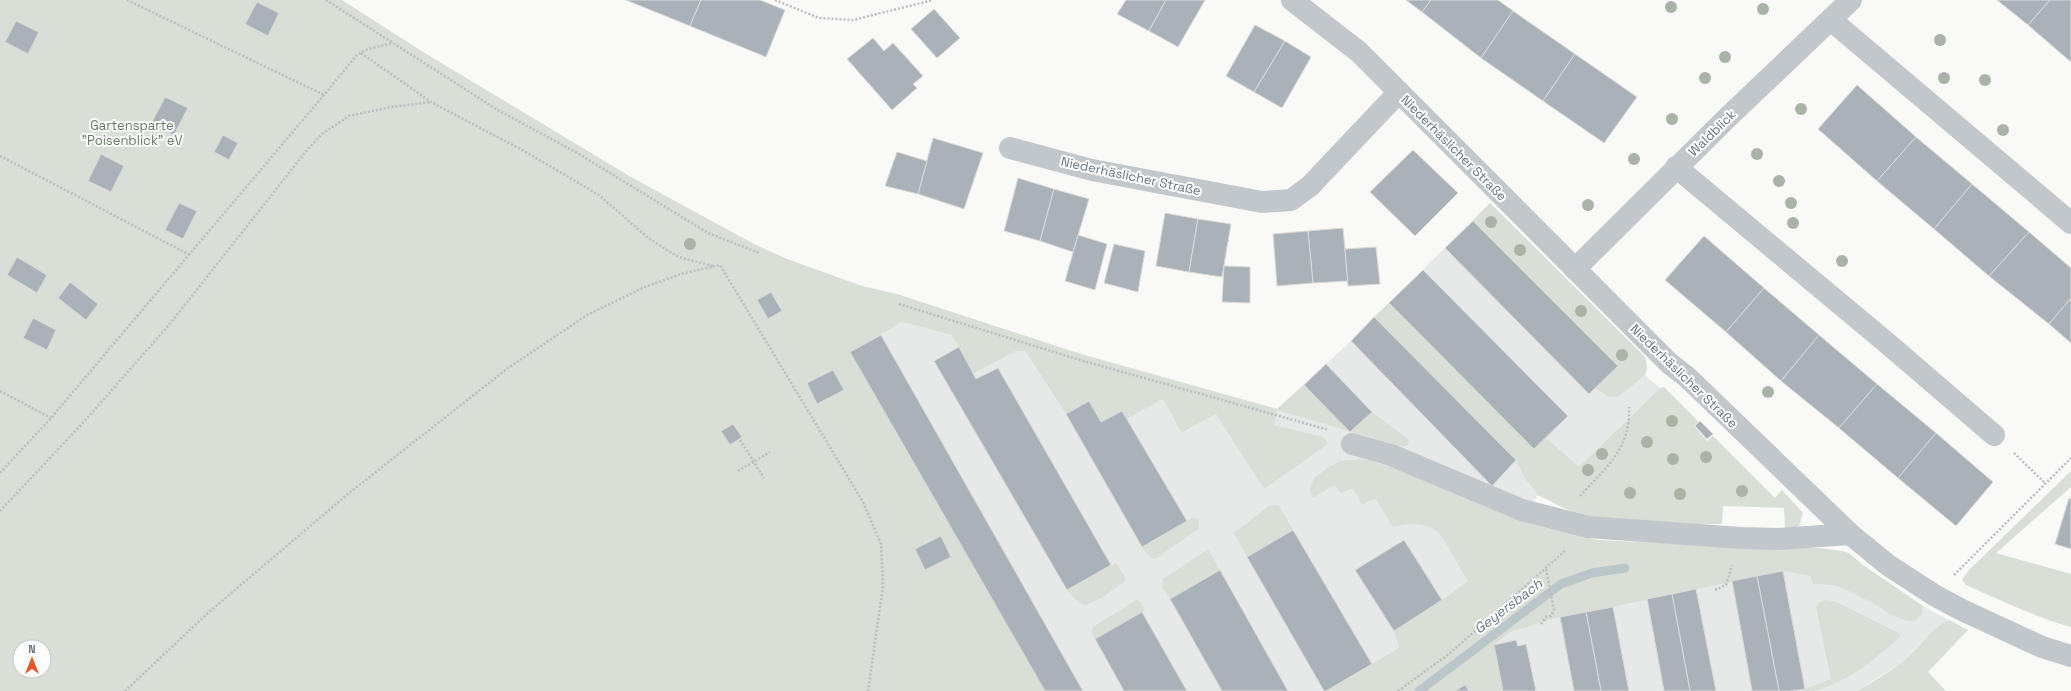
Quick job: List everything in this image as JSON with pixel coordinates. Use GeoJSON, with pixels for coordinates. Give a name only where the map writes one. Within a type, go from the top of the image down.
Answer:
{"type":"FeatureCollection","features":[{"type":"Feature","properties":{"kind":"street","name":"Niederhäslicher Straße"},"geometry":{"type":"LineString","coordinates":[[1292,0],[1319,19],[1359,52],[1669,363],[1687,377],[1850,534],[1888,565],[1934,595],[1996,627],[2042,647],[2071,656]]}},
{"type":"Feature","properties":{"kind":"street","name":"Waldblick"},"geometry":{"type":"LineString","coordinates":[[1574,268],[1676,167],[1851,0]]}},
{"type":"Feature","properties":{"kind":"street"},"geometry":{"type":"LineString","coordinates":[[1831,20],[2071,223]]}},
{"type":"Feature","properties":{"kind":"street","name":"Niederhäslicher Straße"},"geometry":{"type":"LineString","coordinates":[[1010,148],[1092,170],[1262,202],[1291,200],[1310,186],[1399,92]]}},
{"type":"Feature","properties":{"kind":"street"},"geometry":{"type":"LineString","coordinates":[[1676,167],[1887,343],[1994,435]]}},
{"type":"Feature","properties":{"kind":"street"},"geometry":{"type":"LineString","coordinates":[[1352,444],[1391,455],[1522,510],[1588,527],[1741,538],[1778,539],[1850,534]]}},
{"type":"Feature","properties":{"kind":"path"},"geometry":{"type":"LineString","coordinates":[[127,0],[324,95]]}},
{"type":"Feature","properties":{"kind":"path"},"geometry":{"type":"LineString","coordinates":[[326,0],[496,109],[579,154],[708,233],[759,253]]}},
{"type":"Feature","properties":{"kind":"path"},"geometry":{"type":"LineString","coordinates":[[775,0],[819,18],[854,20],[933,0]]}},
{"type":"Feature","properties":{"kind":"path"},"geometry":{"type":"LineString","coordinates":[[0,473],[51,418],[190,255],[324,95],[352,59],[360,52],[392,43]]}},
{"type":"Feature","properties":{"kind":"path"},"geometry":{"type":"LineString","coordinates":[[360,52],[431,102],[524,151],[599,195],[647,237],[679,257],[715,266]]}},
{"type":"Feature","properties":{"kind":"path"},"geometry":{"type":"LineString","coordinates":[[0,511],[81,425],[169,325],[302,156],[322,134],[348,116],[391,107],[431,102]]}},
{"type":"Feature","properties":{"kind":"path"},"geometry":{"type":"LineString","coordinates":[[0,156],[190,255]]}},
{"type":"Feature","properties":{"kind":"path"},"geometry":{"type":"LineString","coordinates":[[125,691],[209,612],[348,494],[508,368],[587,315],[645,287],[681,274],[720,265],[814,417],[863,502],[881,544],[883,586],[868,691]]}},
{"type":"Feature","properties":{"kind":"path"},"geometry":{"type":"LineString","coordinates":[[899,304],[1080,360],[1331,430],[1352,444]]}},
{"type":"Feature","properties":{"kind":"path"},"geometry":{"type":"LineString","coordinates":[[0,391],[51,418]]}},
{"type":"Feature","properties":{"kind":"path"},"geometry":{"type":"LineString","coordinates":[[1560,519],[1619,450],[1626,437],[1629,407]]}},
{"type":"Feature","properties":{"kind":"path"},"geometry":{"type":"LineString","coordinates":[[1994,435],[2045,483]]}},
{"type":"Feature","properties":{"kind":"path"},"geometry":{"type":"LineString","coordinates":[[740,440],[764,478]]}},
{"type":"Feature","properties":{"kind":"path"},"geometry":{"type":"LineString","coordinates":[[738,471],[770,452]]}},
{"type":"Feature","properties":{"kind":"path"},"geometry":{"type":"LineString","coordinates":[[1949,580],[2071,458]]}},
{"type":"Feature","properties":{"kind":"path"},"geometry":{"type":"LineString","coordinates":[[1398,691],[1449,654],[1546,568],[1588,527]]}},
{"type":"Feature","properties":{"kind":"path"},"geometry":{"type":"LineString","coordinates":[[1715,590],[1726,585],[1731,567]]}},
{"type":"Feature","properties":{"kind":"path"},"geometry":{"type":"LineString","coordinates":[[1541,624],[1546,617],[1551,616],[1553,613],[1546,568]]}},
{"type":"Feature","properties":{"kind":"shaded area"},"geometry":{"type":"Polygon","coordinates":[[[1490,203],[1645,357],[1647,369],[1645,375],[1660,388],[1621,425],[1562,507],[1538,495],[1523,516],[1461,517],[1468,581],[1442,600],[1399,648],[1326,691],[1045,691],[850,352],[902,322],[952,335],[973,374],[1016,351],[1025,351],[1066,414],[1089,401],[1122,411],[1127,419],[1163,399],[1183,433],[1216,414],[1323,437],[1273,425],[1277,409],[1351,341],[1490,203]]]}},
{"type":"Feature","properties":{"kind":"shaded area"},"geometry":{"type":"Polygon","coordinates":[[[1783,571],[1810,576],[1813,584],[1830,585],[1842,588],[1878,606],[1889,614],[1923,610],[1923,606],[1949,620],[1938,626],[1910,655],[1897,666],[1856,691],[1503,691],[1494,645],[1511,632],[1560,617],[1783,571]]]}},
{"type":"Feature","properties":{"kind":"green space","name":"Gartensparte \"Poisenblick\" eV"},"geometry":{"type":"Polygon","coordinates":[[[0,0],[342,0],[423,52],[631,177],[754,244],[787,259],[862,286],[897,294],[1081,354],[1277,409],[1304,385],[1349,431],[1277,410],[1274,425],[1323,437],[1328,444],[1264,489],[1216,414],[1182,433],[1163,399],[1127,419],[1122,411],[1101,422],[1089,401],[1066,414],[1025,351],[1016,351],[973,374],[952,335],[902,322],[851,352],[1045,691],[0,691],[0,0]]]}},
{"type":"Feature","properties":{"kind":"green space"},"geometry":{"type":"Polygon","coordinates":[[[1490,203],[1645,357],[1647,369],[1645,375],[1618,397],[1609,397],[1595,388],[1617,366],[1473,221],[1490,203]]]}},
{"type":"Feature","properties":{"kind":"green space"},"geometry":{"type":"Polygon","coordinates":[[[1389,303],[1534,449],[1546,438],[1579,467],[1660,388],[1664,387],[1699,422],[1694,426],[1707,441],[1713,436],[1775,498],[1782,490],[1803,513],[1799,526],[1794,528],[1785,528],[1784,508],[1723,506],[1722,524],[1687,524],[1590,517],[1572,512],[1538,495],[1525,478],[1516,460],[1374,317],[1389,303]]]}},
{"type":"Feature","properties":{"kind":"green space"},"geometry":{"type":"Polygon","coordinates":[[[1372,412],[1408,439],[1409,444],[1404,447],[1351,431],[1372,412]]]}},
{"type":"Feature","properties":{"kind":"green space"},"geometry":{"type":"Polygon","coordinates":[[[1363,459],[1411,473],[1581,536],[1597,540],[1770,548],[1821,548],[1842,551],[1849,553],[1863,565],[1923,606],[1922,615],[1914,621],[1907,621],[1889,614],[1878,606],[1842,588],[1830,585],[1813,584],[1810,576],[1783,571],[1560,617],[1511,632],[1494,645],[1503,691],[1326,691],[1399,648],[1394,631],[1468,581],[1441,535],[1428,526],[1416,524],[1393,527],[1375,498],[1362,505],[1353,488],[1341,493],[1335,485],[1313,498],[1310,490],[1314,478],[1340,461],[1363,459]]]}},
{"type":"Feature","properties":{"kind":"green space"},"geometry":{"type":"Polygon","coordinates":[[[2071,471],[2071,487],[1996,553],[2071,574],[2071,627],[2005,602],[1966,585],[1962,580],[1968,571],[2071,471]]]}},
{"type":"Feature","properties":{"kind":"green space"},"geometry":{"type":"Polygon","coordinates":[[[1269,506],[1279,506],[1293,530],[1247,557],[1234,533],[1269,506]]]}},
{"type":"Feature","properties":{"kind":"green space"},"geometry":{"type":"Polygon","coordinates":[[[1194,517],[1199,521],[1199,529],[1155,559],[1149,556],[1142,547],[1194,517]]]}},
{"type":"Feature","properties":{"kind":"green space"},"geometry":{"type":"Polygon","coordinates":[[[1208,549],[1220,570],[1170,599],[1162,587],[1163,579],[1208,549]]]}},
{"type":"Feature","properties":{"kind":"green space"},"geometry":{"type":"Polygon","coordinates":[[[1116,563],[1125,577],[1124,582],[1101,598],[1086,605],[1079,603],[1067,590],[1116,563]]]}},
{"type":"Feature","properties":{"kind":"green space"},"geometry":{"type":"Polygon","coordinates":[[[1136,600],[1140,601],[1145,610],[1095,639],[1092,632],[1093,627],[1136,600]]]}},
{"type":"Feature","properties":{"kind":"green space"},"geometry":{"type":"Polygon","coordinates":[[[1826,600],[1836,602],[1900,634],[1901,636],[1860,669],[1837,682],[1813,691],[1791,691],[1805,689],[1831,679],[1816,607],[1820,602],[1826,600]]]}},
{"type":"Feature","properties":{"kind":"green space"},"geometry":{"type":"Polygon","coordinates":[[[1949,620],[1968,630],[1928,672],[1946,691],[1856,691],[1898,665],[1915,651],[1938,626],[1949,620]]]}},
{"type":"Feature","properties":{"kind":"building"},"geometry":{"type":"Polygon","coordinates":[[[626,0],[701,0],[690,26],[626,0]]]}},
{"type":"Feature","properties":{"kind":"building"},"geometry":{"type":"Polygon","coordinates":[[[701,0],[760,0],[785,10],[766,57],[690,26],[701,0]]]}},
{"type":"Feature","properties":{"kind":"building"},"geometry":{"type":"Polygon","coordinates":[[[1126,0],[1166,0],[1149,31],[1117,14],[1126,0]]]}},
{"type":"Feature","properties":{"kind":"building"},"geometry":{"type":"Polygon","coordinates":[[[1166,0],[1205,0],[1178,47],[1149,31],[1166,0]]]}},
{"type":"Feature","properties":{"kind":"building"},"geometry":{"type":"Polygon","coordinates":[[[1406,0],[1431,0],[1422,12],[1406,0]]]}},
{"type":"Feature","properties":{"kind":"building"},"geometry":{"type":"Polygon","coordinates":[[[1431,0],[1498,0],[1513,11],[1481,58],[1422,12],[1431,0]]]}},
{"type":"Feature","properties":{"kind":"building"},"geometry":{"type":"Polygon","coordinates":[[[1997,0],[2050,0],[2028,25],[1997,0]]]}},
{"type":"Feature","properties":{"kind":"building"},"geometry":{"type":"Polygon","coordinates":[[[2050,0],[2071,0],[2071,62],[2028,25],[2050,0]]]}},
{"type":"Feature","properties":{"kind":"building"},"geometry":{"type":"Polygon","coordinates":[[[257,2],[279,13],[268,36],[245,24],[257,2]]]}},
{"type":"Feature","properties":{"kind":"building"},"geometry":{"type":"Polygon","coordinates":[[[934,9],[960,38],[937,58],[911,29],[934,9]]]}},
{"type":"Feature","properties":{"kind":"building"},"geometry":{"type":"Polygon","coordinates":[[[1513,11],[1575,54],[1543,101],[1481,58],[1513,11]]]}},
{"type":"Feature","properties":{"kind":"building"},"geometry":{"type":"Polygon","coordinates":[[[16,21],[39,32],[28,54],[5,42],[16,21]]]}},
{"type":"Feature","properties":{"kind":"building"},"geometry":{"type":"Polygon","coordinates":[[[1255,25],[1285,41],[1254,92],[1226,76],[1255,25]]]}},
{"type":"Feature","properties":{"kind":"building"},"geometry":{"type":"Polygon","coordinates":[[[873,38],[884,51],[893,43],[923,76],[913,84],[917,88],[892,110],[847,59],[873,38]]]}},
{"type":"Feature","properties":{"kind":"building"},"geometry":{"type":"Polygon","coordinates":[[[1285,41],[1311,57],[1282,108],[1254,92],[1285,41]]]}},
{"type":"Feature","properties":{"kind":"building"},"geometry":{"type":"Polygon","coordinates":[[[1575,54],[1637,97],[1604,143],[1543,101],[1575,54]]]}},
{"type":"Feature","properties":{"kind":"building"},"geometry":{"type":"Polygon","coordinates":[[[1857,85],[1916,137],[1877,181],[1818,129],[1857,85]]]}},
{"type":"Feature","properties":{"kind":"building"},"geometry":{"type":"Polygon","coordinates":[[[165,97],[188,108],[174,135],[151,124],[165,97]]]}},
{"type":"Feature","properties":{"kind":"building"},"geometry":{"type":"Polygon","coordinates":[[[223,135],[238,143],[229,160],[214,152],[223,135]]]}},
{"type":"Feature","properties":{"kind":"building"},"geometry":{"type":"Polygon","coordinates":[[[1916,137],[1972,184],[1934,229],[1877,181],[1916,137]]]}},
{"type":"Feature","properties":{"kind":"building"},"geometry":{"type":"Polygon","coordinates":[[[933,138],[983,153],[964,209],[918,194],[933,138]]]}},
{"type":"Feature","properties":{"kind":"building"},"geometry":{"type":"Polygon","coordinates":[[[1413,150],[1458,193],[1415,236],[1370,192],[1413,150]]]}},
{"type":"Feature","properties":{"kind":"building"},"geometry":{"type":"Polygon","coordinates":[[[897,152],[927,161],[918,194],[885,186],[897,152]]]}},
{"type":"Feature","properties":{"kind":"building"},"geometry":{"type":"Polygon","coordinates":[[[101,154],[124,166],[111,192],[88,181],[101,154]]]}},
{"type":"Feature","properties":{"kind":"building"},"geometry":{"type":"Polygon","coordinates":[[[1018,178],[1054,189],[1040,241],[1004,231],[1018,178]]]}},
{"type":"Feature","properties":{"kind":"building"},"geometry":{"type":"Polygon","coordinates":[[[1972,184],[2029,232],[1989,276],[1934,229],[1972,184]]]}},
{"type":"Feature","properties":{"kind":"building"},"geometry":{"type":"Polygon","coordinates":[[[1054,189],[1089,199],[1073,252],[1040,241],[1054,189]]]}},
{"type":"Feature","properties":{"kind":"building"},"geometry":{"type":"Polygon","coordinates":[[[179,203],[197,211],[183,239],[165,230],[179,203]]]}},
{"type":"Feature","properties":{"kind":"building"},"geometry":{"type":"Polygon","coordinates":[[[1165,213],[1198,219],[1189,272],[1156,266],[1165,213]]]}},
{"type":"Feature","properties":{"kind":"building"},"geometry":{"type":"Polygon","coordinates":[[[1198,219],[1231,224],[1222,277],[1189,272],[1198,219]]]}},
{"type":"Feature","properties":{"kind":"building"},"geometry":{"type":"Polygon","coordinates":[[[1473,221],[1618,366],[1589,394],[1445,248],[1473,221]]]}},
{"type":"Feature","properties":{"kind":"building"},"geometry":{"type":"Polygon","coordinates":[[[1343,228],[1348,281],[1313,283],[1308,231],[1343,228]]]}},
{"type":"Feature","properties":{"kind":"building"},"geometry":{"type":"Polygon","coordinates":[[[1308,231],[1313,283],[1277,286],[1273,234],[1308,231]]]}},
{"type":"Feature","properties":{"kind":"building"},"geometry":{"type":"Polygon","coordinates":[[[2029,232],[2071,268],[2071,298],[2049,324],[1989,276],[2029,232]]]}},
{"type":"Feature","properties":{"kind":"building"},"geometry":{"type":"Polygon","coordinates":[[[1078,235],[1107,244],[1095,290],[1065,281],[1078,235]]]}},
{"type":"Feature","properties":{"kind":"building"},"geometry":{"type":"Polygon","coordinates":[[[1704,236],[1764,288],[1726,332],[1665,280],[1704,236]]]}},
{"type":"Feature","properties":{"kind":"building"},"geometry":{"type":"Polygon","coordinates":[[[1114,244],[1145,251],[1138,292],[1104,283],[1114,244]]]}},
{"type":"Feature","properties":{"kind":"building"},"geometry":{"type":"Polygon","coordinates":[[[1376,247],[1380,284],[1348,286],[1345,249],[1376,247]]]}},
{"type":"Feature","properties":{"kind":"building"},"geometry":{"type":"Polygon","coordinates":[[[17,257],[47,275],[37,293],[7,275],[17,257]]]}},
{"type":"Feature","properties":{"kind":"building"},"geometry":{"type":"Polygon","coordinates":[[[1224,266],[1250,267],[1250,303],[1222,302],[1224,266]]]}},
{"type":"Feature","properties":{"kind":"building"},"geometry":{"type":"Polygon","coordinates":[[[1423,270],[1568,416],[1534,449],[1389,303],[1423,270]]]}},
{"type":"Feature","properties":{"kind":"building"},"geometry":{"type":"Polygon","coordinates":[[[70,282],[98,304],[86,320],[58,298],[70,282]]]}},
{"type":"Feature","properties":{"kind":"building"},"geometry":{"type":"Polygon","coordinates":[[[1764,288],[1819,335],[1781,381],[1726,332],[1764,288]]]}},
{"type":"Feature","properties":{"kind":"building"},"geometry":{"type":"Polygon","coordinates":[[[771,292],[782,311],[768,319],[757,300],[771,292]]]}},
{"type":"Feature","properties":{"kind":"building"},"geometry":{"type":"Polygon","coordinates":[[[2071,298],[2071,343],[2049,324],[2071,298]]]}},
{"type":"Feature","properties":{"kind":"building"},"geometry":{"type":"Polygon","coordinates":[[[1374,317],[1516,460],[1492,486],[1351,341],[1374,317]]]}},
{"type":"Feature","properties":{"kind":"building"},"geometry":{"type":"Polygon","coordinates":[[[33,318],[56,330],[47,350],[23,338],[33,318]]]}},
{"type":"Feature","properties":{"kind":"building"},"geometry":{"type":"Polygon","coordinates":[[[881,335],[1083,691],[1045,691],[850,352],[881,335]]]}},
{"type":"Feature","properties":{"kind":"building"},"geometry":{"type":"Polygon","coordinates":[[[1819,335],[1877,384],[1839,428],[1781,381],[1819,335]]]}},
{"type":"Feature","properties":{"kind":"building"},"geometry":{"type":"Polygon","coordinates":[[[959,347],[976,379],[998,368],[1111,565],[1067,590],[934,361],[959,347]]]}},
{"type":"Feature","properties":{"kind":"building"},"geometry":{"type":"Polygon","coordinates":[[[1326,364],[1372,412],[1350,432],[1304,385],[1326,364]]]}},
{"type":"Feature","properties":{"kind":"building"},"geometry":{"type":"Polygon","coordinates":[[[833,370],[844,390],[817,404],[807,383],[833,370]]]}},
{"type":"Feature","properties":{"kind":"building"},"geometry":{"type":"Polygon","coordinates":[[[1877,384],[1936,433],[1898,478],[1839,428],[1877,384]]]}},
{"type":"Feature","properties":{"kind":"building"},"geometry":{"type":"Polygon","coordinates":[[[1089,401],[1101,422],[1122,411],[1187,521],[1142,547],[1066,414],[1089,401]]]}},
{"type":"Feature","properties":{"kind":"building"},"geometry":{"type":"Polygon","coordinates":[[[1700,421],[1713,434],[1707,439],[1695,426],[1700,421]]]}},
{"type":"Feature","properties":{"kind":"building"},"geometry":{"type":"Polygon","coordinates":[[[733,424],[742,437],[730,445],[721,431],[733,424]]]}},
{"type":"Feature","properties":{"kind":"building"},"geometry":{"type":"Polygon","coordinates":[[[1936,433],[1993,482],[1956,526],[1898,478],[1936,433]]]}},
{"type":"Feature","properties":{"kind":"building"},"geometry":{"type":"Polygon","coordinates":[[[2069,498],[2071,499],[2071,549],[2055,544],[2069,498]]]}},
{"type":"Feature","properties":{"kind":"building"},"geometry":{"type":"Polygon","coordinates":[[[1293,530],[1372,664],[1326,691],[1324,691],[1247,557],[1293,530]]]}},
{"type":"Feature","properties":{"kind":"building"},"geometry":{"type":"Polygon","coordinates":[[[941,536],[951,557],[925,570],[915,549],[941,536]]]}},
{"type":"Feature","properties":{"kind":"building"},"geometry":{"type":"Polygon","coordinates":[[[1404,540],[1442,600],[1394,631],[1355,570],[1404,540]]]}},
{"type":"Feature","properties":{"kind":"building"},"geometry":{"type":"Polygon","coordinates":[[[1220,570],[1288,691],[1222,691],[1170,599],[1220,570]]]}},
{"type":"Feature","properties":{"kind":"building"},"geometry":{"type":"Polygon","coordinates":[[[1783,571],[1805,689],[1791,691],[1779,691],[1757,576],[1783,571]]]}},
{"type":"Feature","properties":{"kind":"building"},"geometry":{"type":"Polygon","coordinates":[[[1757,576],[1779,691],[1752,691],[1732,581],[1757,576]]]}},
{"type":"Feature","properties":{"kind":"building"},"geometry":{"type":"Polygon","coordinates":[[[1696,589],[1716,691],[1690,691],[1672,594],[1696,589]]]}},
{"type":"Feature","properties":{"kind":"building"},"geometry":{"type":"Polygon","coordinates":[[[1672,594],[1690,691],[1664,691],[1647,599],[1672,594]]]}},
{"type":"Feature","properties":{"kind":"building"},"geometry":{"type":"Polygon","coordinates":[[[1613,607],[1629,691],[1601,691],[1586,612],[1613,607]]]}},
{"type":"Feature","properties":{"kind":"building"},"geometry":{"type":"Polygon","coordinates":[[[1142,612],[1187,691],[1124,691],[1095,639],[1142,612]]]}},
{"type":"Feature","properties":{"kind":"building"},"geometry":{"type":"Polygon","coordinates":[[[1586,612],[1601,691],[1574,691],[1560,617],[1586,612]]]}},
{"type":"Feature","properties":{"kind":"building"},"geometry":{"type":"Polygon","coordinates":[[[1516,640],[1518,646],[1526,644],[1536,691],[1503,691],[1494,645],[1516,640]]]}},
{"type":"Feature","properties":{"kind":"building"},"geometry":{"type":"Polygon","coordinates":[[[1465,685],[1469,691],[1455,691],[1465,685]]]}},
{"type":"Feature","properties":{"kind":"waterway","name":"Geyersbach"},"geometry":{"type":"LineString","coordinates":[[1419,691],[1561,584],[1592,573],[1625,568]]}}]}
